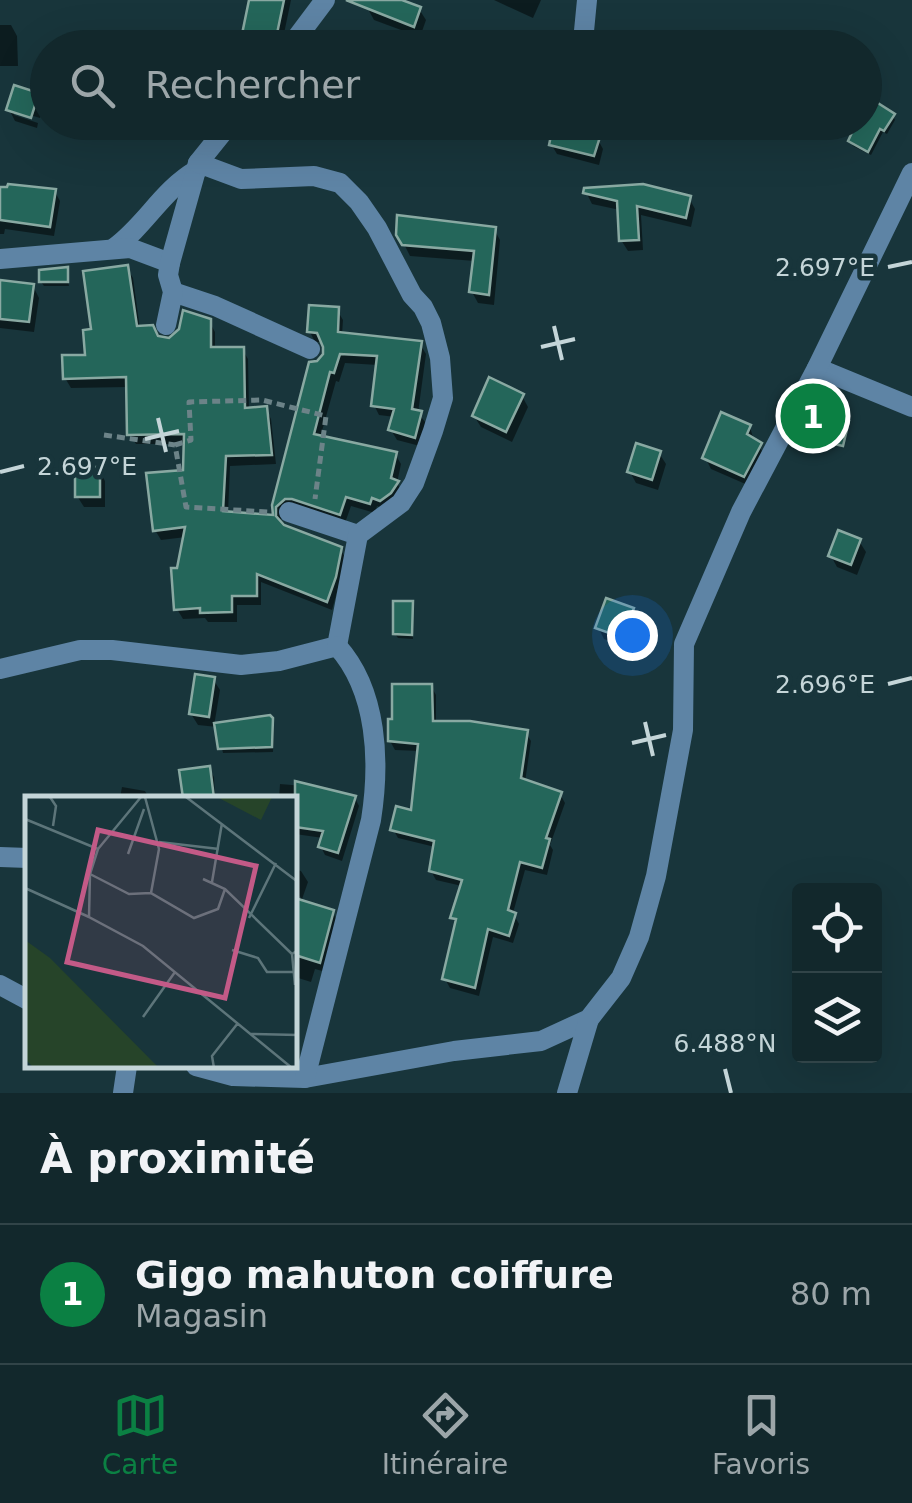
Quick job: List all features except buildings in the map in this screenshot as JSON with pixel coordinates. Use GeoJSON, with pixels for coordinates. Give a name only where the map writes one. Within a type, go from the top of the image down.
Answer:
{"type":"FeatureCollection","features":[{"type":"Feature","properties":{"kind":"street"},"geometry":{"type":"LineString","coordinates":[[302,30],[325,0]]}},
{"type":"Feature","properties":{"kind":"street"},"geometry":{"type":"LineString","coordinates":[[584,30],[586,0]]}},
{"type":"Feature","properties":{"kind":"street"},"geometry":{"type":"LineString","coordinates":[[113,249],[131,236],[216,140]]}},
{"type":"Feature","properties":{"kind":"street"},"geometry":{"type":"LineString","coordinates":[[166,325],[173,292],[168,275],[170,263],[197,166]]}},
{"type":"Feature","properties":{"kind":"street"},"geometry":{"type":"LineString","coordinates":[[197,166],[240,178],[314,176],[340,183],[377,228],[412,295],[423,307],[440,358],[442,398],[433,431],[414,483],[400,503],[358,535],[337,646],[360,678],[370,720],[375,752],[374,802],[305,1078]]}},
{"type":"Feature","properties":{"kind":"street"},"geometry":{"type":"LineString","coordinates":[[567,1093],[589,1019],[622,978],[639,937],[656,876],[682,730],[684,644],[742,512],[912,173]]}},
{"type":"Feature","properties":{"kind":"street"},"geometry":{"type":"LineString","coordinates":[[0,258],[130,248],[170,263]]}},
{"type":"Feature","properties":{"kind":"street"},"geometry":{"type":"LineString","coordinates":[[173,292],[215,306],[310,349]]}},
{"type":"Feature","properties":{"kind":"street"},"geometry":{"type":"LineString","coordinates":[[817,368],[912,407]]}},
{"type":"Feature","properties":{"kind":"street"},"geometry":{"type":"LineString","coordinates":[[289,512],[358,535]]}},
{"type":"Feature","properties":{"kind":"street"},"geometry":{"type":"LineString","coordinates":[[0,669],[80,650],[241,665],[279,661],[337,646]]}},
{"type":"Feature","properties":{"kind":"street"},"geometry":{"type":"LineString","coordinates":[[0,985],[25,998]]}},
{"type":"Feature","properties":{"kind":"street"},"geometry":{"type":"LineString","coordinates":[[205,1068],[252,1078],[305,1078],[454,1051],[541,1041],[589,1019]]}},
{"type":"Feature","properties":{"kind":"street"},"geometry":{"type":"LineString","coordinates":[[123,1093],[127,1068]]}},
{"type":"Feature","properties":{"kind":"path"},"geometry":{"type":"LineString","coordinates":[[104,436],[175,444],[191,440],[189,402],[262,400],[326,416],[312,517]]}},
{"type":"Feature","properties":{"kind":"path"},"geometry":{"type":"LineString","coordinates":[[175,444],[186,507],[289,512]]}},
{"type":"Feature","properties":{"kind":"place","name":"Gigo mahuton coiffure"},"geometry":{"type":"Point","coordinates":[813,416]}}]}
